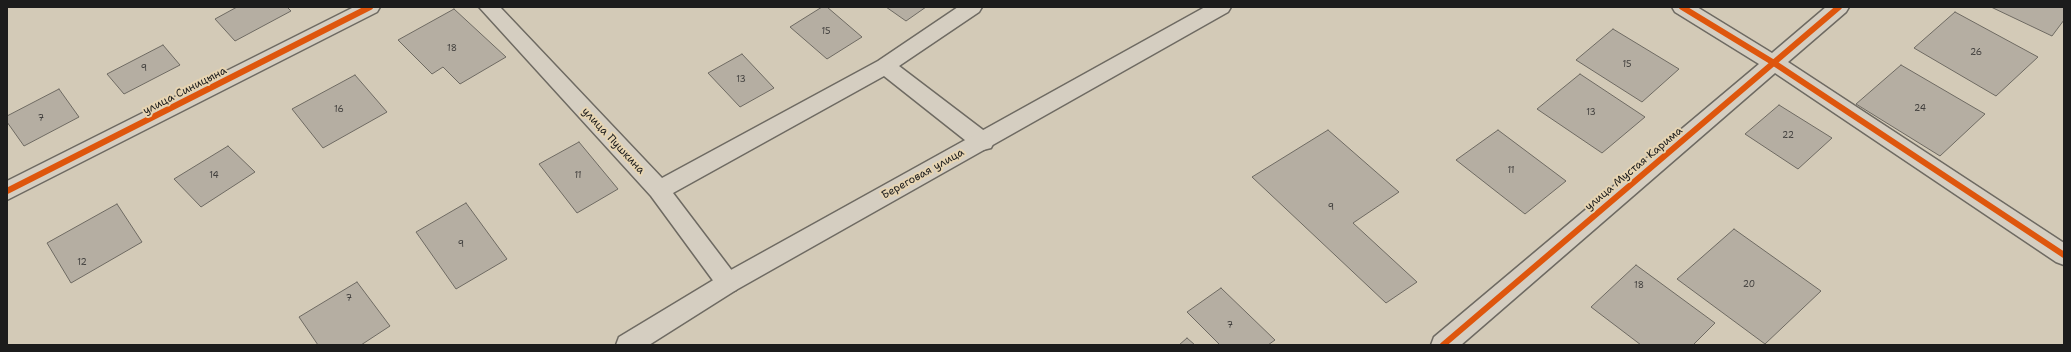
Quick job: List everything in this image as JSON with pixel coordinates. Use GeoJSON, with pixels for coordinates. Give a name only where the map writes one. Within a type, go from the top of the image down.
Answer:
{"type":"FeatureCollection","features":[{"type":"Feature","properties":{"kind":"street","name":"улица Синицына"},"geometry":{"type":"LineString","coordinates":[[7,190],[370,7]]}},
{"type":"Feature","properties":{"kind":"street","name":"улица Пушкина"},"geometry":{"type":"LineString","coordinates":[[489,7],[659,190],[728,283]]}},
{"type":"Feature","properties":{"kind":"street"},"geometry":{"type":"LineString","coordinates":[[659,190],[885,66],[972,7]]}},
{"type":"Feature","properties":{"kind":"street","name":"Береговая улица"},"geometry":{"type":"LineString","coordinates":[[635,343],[728,283],[983,142],[1221,7]]}},
{"type":"Feature","properties":{"kind":"street"},"geometry":{"type":"LineString","coordinates":[[1682,7],[1774,63],[2064,255]]}},
{"type":"Feature","properties":{"kind":"street","name":"улица Мустая Карима"},"geometry":{"type":"LineString","coordinates":[[1443,345],[1839,7]]}},
{"type":"Feature","properties":{"kind":"street"},"geometry":{"type":"LineString","coordinates":[[885,66],[983,142]]}},
{"type":"Feature","properties":{"kind":"building"},"geometry":{"type":"Polygon","coordinates":[[[237,7],[287,7],[291,11],[235,41],[215,19],[237,7]]]}},
{"type":"Feature","properties":{"kind":"building"},"geometry":{"type":"Polygon","coordinates":[[[822,7],[827,7],[862,37],[827,59],[790,27],[822,7]]]}},
{"type":"Feature","properties":{"kind":"building"},"geometry":{"type":"Polygon","coordinates":[[[886,7],[926,7],[906,21],[886,7]]]}},
{"type":"Feature","properties":{"kind":"building"},"geometry":{"type":"Polygon","coordinates":[[[1991,7],[2064,7],[2064,20],[2052,36],[1991,7]]]}},
{"type":"Feature","properties":{"kind":"building"},"geometry":{"type":"Polygon","coordinates":[[[454,9],[506,57],[460,84],[443,67],[432,74],[398,40],[454,9]]]}},
{"type":"Feature","properties":{"kind":"building"},"geometry":{"type":"Polygon","coordinates":[[[1955,12],[2038,57],[1996,96],[1914,48],[1955,12]]]}},
{"type":"Feature","properties":{"kind":"building"},"geometry":{"type":"Polygon","coordinates":[[[1613,29],[1679,69],[1642,102],[1576,60],[1613,29]]]}},
{"type":"Feature","properties":{"kind":"building"},"geometry":{"type":"Polygon","coordinates":[[[163,45],[180,65],[124,94],[107,74],[163,45]]]}},
{"type":"Feature","properties":{"kind":"building"},"geometry":{"type":"Polygon","coordinates":[[[742,54],[774,88],[740,107],[708,73],[742,54]]]}},
{"type":"Feature","properties":{"kind":"building"},"geometry":{"type":"Polygon","coordinates":[[[1901,65],[1985,114],[1940,156],[1856,104],[1901,65]]]}},
{"type":"Feature","properties":{"kind":"building"},"geometry":{"type":"Polygon","coordinates":[[[1580,74],[1645,117],[1602,153],[1537,109],[1580,74]]]}},
{"type":"Feature","properties":{"kind":"building"},"geometry":{"type":"Polygon","coordinates":[[[355,75],[387,112],[323,148],[292,109],[355,75]]]}},
{"type":"Feature","properties":{"kind":"building"},"geometry":{"type":"Polygon","coordinates":[[[59,89],[79,117],[24,146],[7,122],[7,116],[59,89]]]}},
{"type":"Feature","properties":{"kind":"building"},"geometry":{"type":"Polygon","coordinates":[[[1779,105],[1832,138],[1798,169],[1745,134],[1779,105]]]}},
{"type":"Feature","properties":{"kind":"building"},"geometry":{"type":"Polygon","coordinates":[[[1328,130],[1399,192],[1353,223],[1417,282],[1386,303],[1252,177],[1328,130]]]}},
{"type":"Feature","properties":{"kind":"building"},"geometry":{"type":"Polygon","coordinates":[[[1498,130],[1566,181],[1525,214],[1456,160],[1498,130]]]}},
{"type":"Feature","properties":{"kind":"building"},"geometry":{"type":"Polygon","coordinates":[[[579,142],[618,189],[577,213],[539,164],[579,142]]]}},
{"type":"Feature","properties":{"kind":"building"},"geometry":{"type":"Polygon","coordinates":[[[228,146],[255,172],[201,207],[174,179],[228,146]]]}},
{"type":"Feature","properties":{"kind":"building"},"geometry":{"type":"Polygon","coordinates":[[[466,203],[507,259],[456,289],[416,232],[466,203]]]}},
{"type":"Feature","properties":{"kind":"building"},"geometry":{"type":"Polygon","coordinates":[[[117,204],[142,242],[71,283],[47,243],[117,204]]]}},
{"type":"Feature","properties":{"kind":"building"},"geometry":{"type":"Polygon","coordinates":[[[1734,229],[1821,291],[1765,344],[1677,279],[1734,229]]]}},
{"type":"Feature","properties":{"kind":"building"},"geometry":{"type":"Polygon","coordinates":[[[1636,265],[1715,323],[1693,345],[1641,345],[1591,307],[1636,265]]]}},
{"type":"Feature","properties":{"kind":"building"},"geometry":{"type":"Polygon","coordinates":[[[357,282],[390,326],[361,345],[318,345],[299,317],[357,282]]]}},
{"type":"Feature","properties":{"kind":"building"},"geometry":{"type":"Polygon","coordinates":[[[1221,288],[1275,340],[1268,345],[1220,345],[1187,312],[1221,288]]]}},
{"type":"Feature","properties":{"kind":"building"},"geometry":{"type":"Polygon","coordinates":[[[1187,338],[1195,345],[1179,345],[1187,338]]]}},
{"type":"Feature","properties":{"kind":"cycle path"},"geometry":{"type":"LineString","coordinates":[[7,191],[370,7]]}},
{"type":"Feature","properties":{"kind":"cycle path"},"geometry":{"type":"LineString","coordinates":[[1682,7],[1774,63],[2064,255]]}},
{"type":"Feature","properties":{"kind":"cycle path"},"geometry":{"type":"LineString","coordinates":[[1443,345],[1839,7]]}}]}
